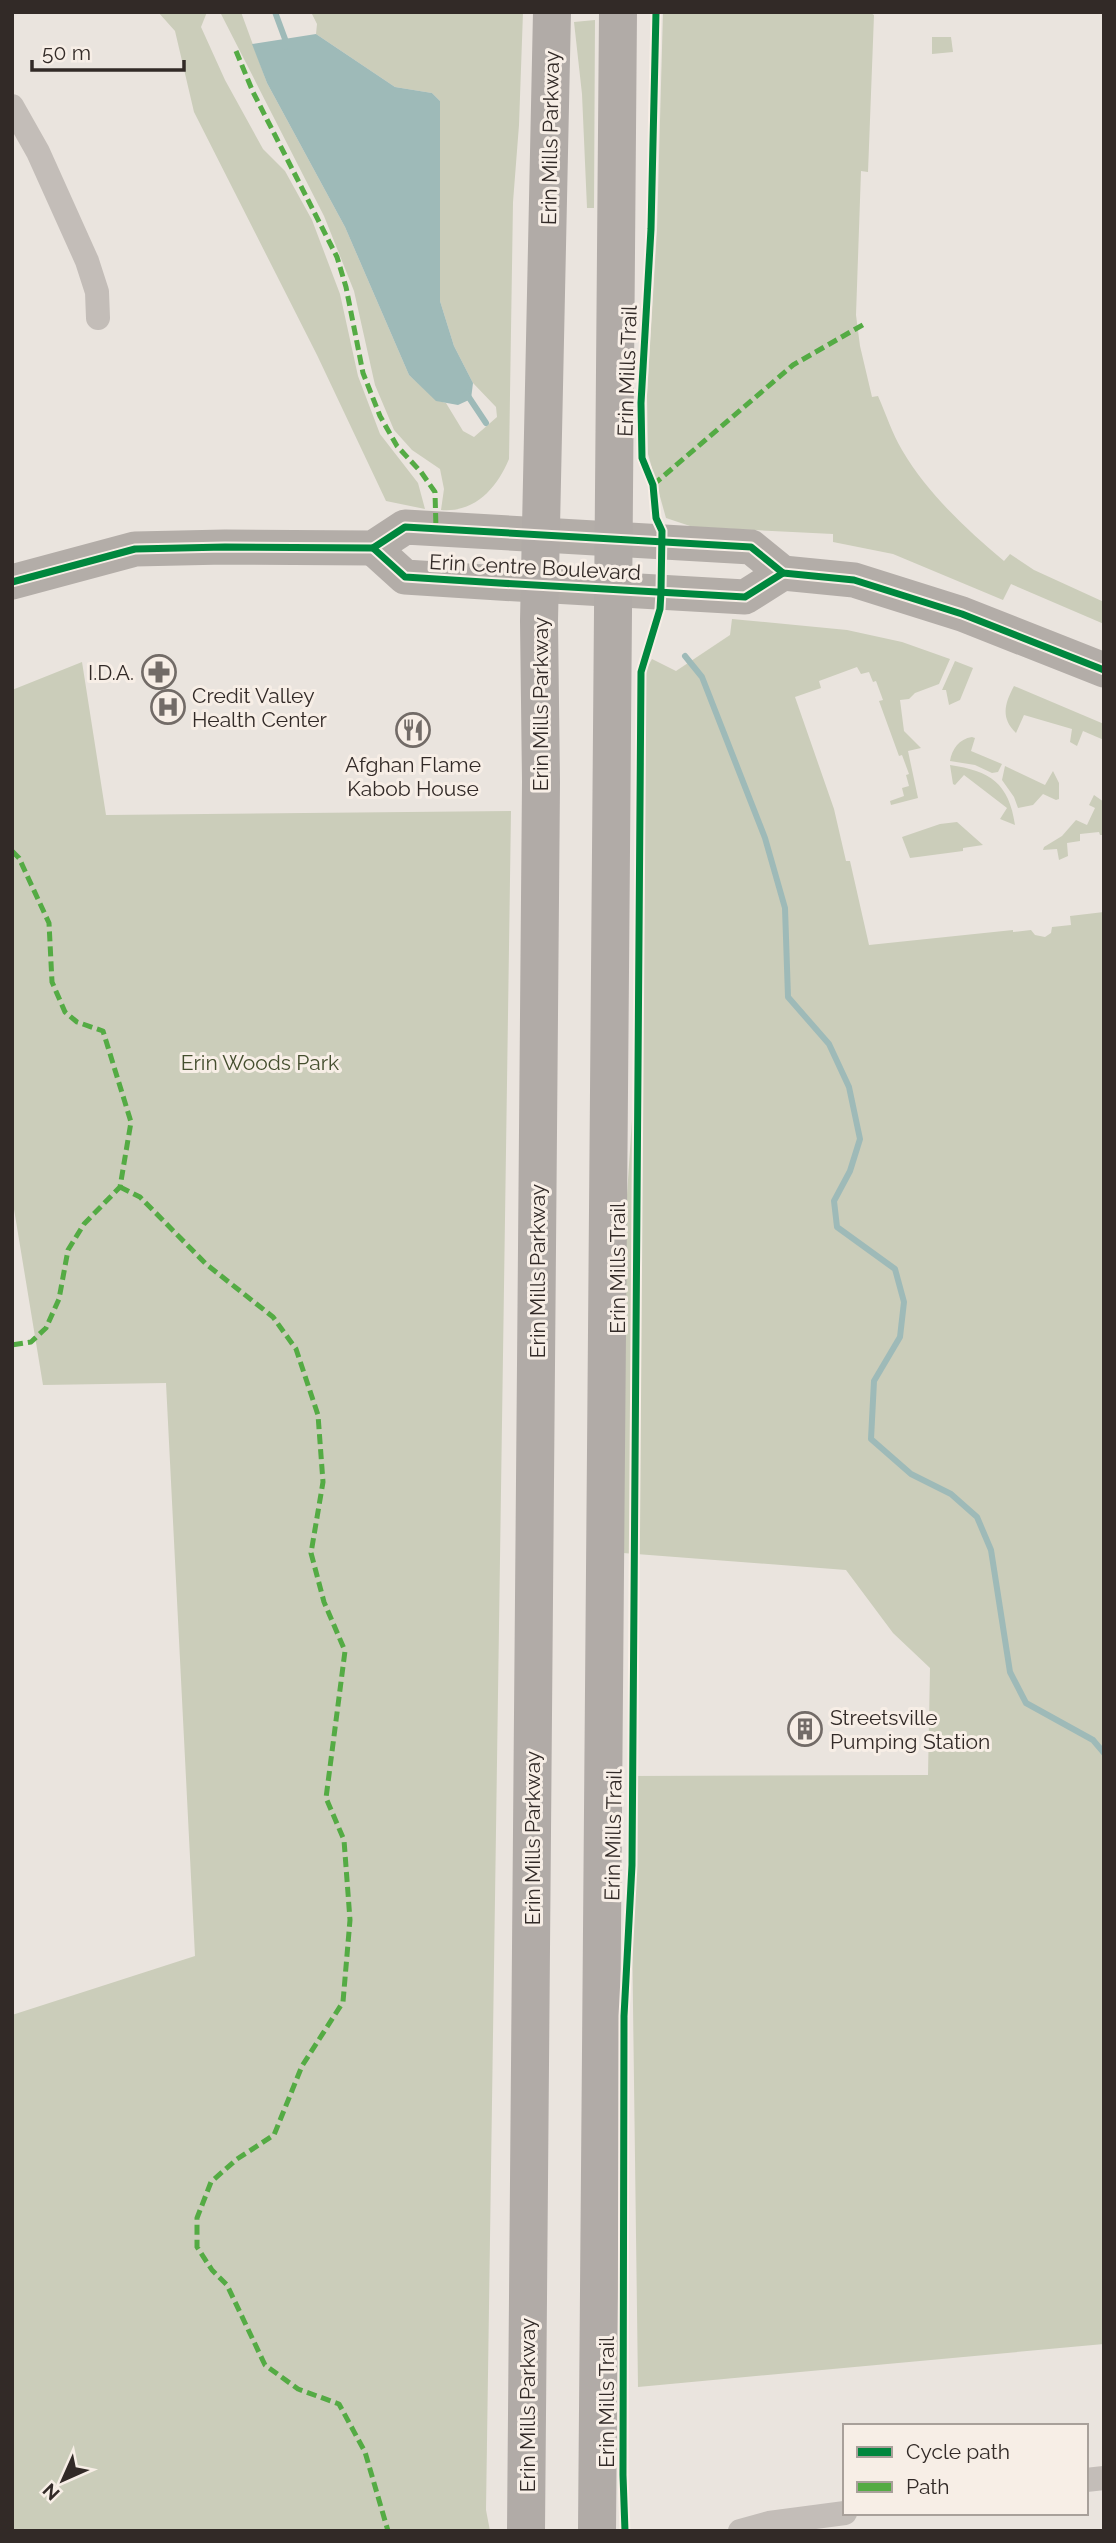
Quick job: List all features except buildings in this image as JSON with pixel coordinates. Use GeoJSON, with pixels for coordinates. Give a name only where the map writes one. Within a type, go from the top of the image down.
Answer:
{"type":"FeatureCollection","features":[{"type":"Feature","properties":{"kind":"main road","name":"Erin Mills Parkway"},"geometry":{"type":"LineString","coordinates":[[526,2531],[541,796],[540,585],[552,12]]}},
{"type":"Feature","properties":{"kind":"main road"},"geometry":{"type":"LineString","coordinates":[[597,2531],[618,12]]}},
{"type":"Feature","properties":{"kind":"street"},"geometry":{"type":"LineString","coordinates":[[12,106],[38,152],[88,261],[97,292],[98,318]]}},
{"type":"Feature","properties":{"kind":"street","name":"Erin Centre Boulevard"},"geometry":{"type":"LineString","coordinates":[[405,527],[613,539],[751,547],[783,573],[745,597],[405,577],[373,548],[405,527]]}},
{"type":"Feature","properties":{"kind":"street"},"geometry":{"type":"LineString","coordinates":[[12,582],[135,550],[225,547],[373,548]]}},
{"type":"Feature","properties":{"kind":"street"},"geometry":{"type":"LineString","coordinates":[[783,573],[854,580],[962,614],[1104,670]]}},
{"type":"Feature","properties":{"kind":"street"},"geometry":{"type":"LineString","coordinates":[[740,2531],[769,2523],[843,2513]]}},
{"type":"Feature","properties":{"kind":"green space"},"geometry":{"type":"Polygon","coordinates":[[[158,12],[207,12],[201,27],[225,80],[263,149],[285,171],[312,220],[340,294],[358,376],[380,434],[418,483],[425,509],[386,501],[317,355],[194,112],[175,31],[158,12]]]}},
{"type":"Feature","properties":{"kind":"green space"},"geometry":{"type":"Polygon","coordinates":[[[220,12],[241,12],[267,83],[345,227],[409,375],[436,400],[446,403],[463,431],[474,437],[497,417],[496,407],[473,383],[454,346],[440,301],[440,101],[432,93],[395,87],[316,34],[317,24],[311,12],[523,12],[513,202],[509,459],[491,489],[474,503],[453,510],[441,510],[444,489],[440,469],[412,450],[394,430],[375,385],[354,291],[324,216],[220,12]]]}},
{"type":"Feature","properties":{"kind":"green space"},"geometry":{"type":"Polygon","coordinates":[[[663,12],[869,12],[874,15],[868,172],[861,171],[856,315],[872,397],[878,396],[895,437],[912,466],[935,496],[961,523],[1004,561],[1010,554],[1034,570],[1104,602],[1104,624],[1011,584],[1003,600],[893,554],[833,542],[833,534],[693,527],[666,518],[648,454],[647,396],[657,229],[663,12]]]}},
{"type":"Feature","properties":{"kind":"green space"},"geometry":{"type":"Polygon","coordinates":[[[595,20],[594,208],[587,208],[582,94],[574,22],[595,20]]]}},
{"type":"Feature","properties":{"kind":"green space"},"geometry":{"type":"Polygon","coordinates":[[[932,37],[951,37],[953,52],[932,54],[932,37]]]}},
{"type":"Feature","properties":{"kind":"green space"},"geometry":{"type":"Polygon","coordinates":[[[732,619],[847,630],[902,642],[950,659],[939,684],[915,693],[909,699],[900,700],[904,731],[921,748],[908,751],[918,798],[891,805],[890,801],[904,796],[902,788],[909,786],[906,775],[909,774],[902,755],[899,756],[879,701],[883,700],[876,681],[873,682],[869,672],[861,674],[857,667],[819,681],[821,688],[795,697],[834,809],[846,861],[850,861],[869,945],[1013,930],[1031,930],[1035,935],[1045,937],[1051,933],[1052,927],[1071,925],[1070,916],[1104,912],[1104,2344],[638,2387],[630,1776],[928,1775],[930,1668],[893,1633],[846,1570],[623,1553],[625,1225],[644,939],[645,680],[652,659],[676,671],[730,635],[732,619]]]}},
{"type":"Feature","properties":{"kind":"green space"},"geometry":{"type":"Polygon","coordinates":[[[955,661],[973,668],[960,700],[949,705],[946,690],[942,690],[955,661]]]}},
{"type":"Feature","properties":{"kind":"green space","name":"Erin Woods Park"},"geometry":{"type":"Polygon","coordinates":[[[82,662],[106,815],[511,811],[486,2510],[490,2531],[12,2531],[12,2015],[195,1956],[166,1383],[43,1385],[12,1197],[12,690],[82,662]]]}},
{"type":"Feature","properties":{"kind":"green space"},"geometry":{"type":"Polygon","coordinates":[[[1014,686],[1104,724],[1104,740],[1083,731],[1077,746],[1070,742],[1072,729],[1024,715],[1016,733],[1006,716],[1008,698],[1014,686]]]}},
{"type":"Feature","properties":{"kind":"green space"},"geometry":{"type":"Polygon","coordinates":[[[975,738],[971,751],[1002,764],[998,772],[992,773],[975,765],[950,761],[957,745],[975,738]]]}},
{"type":"Feature","properties":{"kind":"green space"},"geometry":{"type":"Polygon","coordinates":[[[950,765],[976,771],[995,782],[1008,799],[1015,825],[1000,819],[1007,808],[964,775],[953,784],[950,765]]]}},
{"type":"Feature","properties":{"kind":"green space"},"geometry":{"type":"Polygon","coordinates":[[[1005,766],[1045,785],[1053,771],[1059,783],[1059,799],[1043,794],[1033,805],[1018,808],[1002,780],[1005,766]]]}},
{"type":"Feature","properties":{"kind":"green space"},"geometry":{"type":"Polygon","coordinates":[[[1094,795],[1104,802],[1104,835],[1099,832],[1080,834],[1080,841],[1067,843],[1068,856],[1059,860],[1057,849],[1043,850],[1062,836],[1076,820],[1087,825],[1095,808],[1089,805],[1094,795]]]}},
{"type":"Feature","properties":{"kind":"green space"},"geometry":{"type":"Polygon","coordinates":[[[957,822],[983,845],[963,848],[963,851],[910,858],[902,837],[940,824],[957,822]]]}},
{"type":"Feature","properties":{"kind":"water"},"geometry":{"type":"Polygon","coordinates":[[[316,34],[395,87],[432,93],[440,101],[440,301],[454,346],[473,383],[471,399],[458,405],[436,401],[409,375],[345,227],[267,83],[252,44],[316,34]]]}},
{"type":"Feature","properties":{"kind":"waterway"},"geometry":{"type":"LineString","coordinates":[[275,12],[285,39],[285,47]]}},
{"type":"Feature","properties":{"kind":"waterway"},"geometry":{"type":"LineString","coordinates":[[466,393],[486,423]]}},
{"type":"Feature","properties":{"kind":"waterway"},"geometry":{"type":"LineString","coordinates":[[685,656],[702,677],[765,838],[785,908],[788,997],[829,1044],[849,1087],[860,1139],[850,1171],[834,1201],[837,1227],[895,1269],[904,1302],[900,1337],[874,1381],[871,1439],[911,1474],[951,1494],[977,1517],[991,1550],[1010,1672],[1026,1703],[1093,1740],[1104,1753]]}},
{"type":"Feature","properties":{"kind":"marked path"},"geometry":{"type":"LineString","coordinates":[[236,51],[253,92],[337,257],[346,287],[363,373],[380,416],[397,446],[435,492],[436,529]]}},
{"type":"Feature","properties":{"kind":"marked path"},"geometry":{"type":"LineString","coordinates":[[653,485],[793,365],[866,323]]}},
{"type":"Feature","properties":{"kind":"marked path"},"geometry":{"type":"LineString","coordinates":[[12,851],[19,858],[49,923],[52,982],[65,1012],[77,1022],[103,1031],[131,1122],[120,1187],[84,1224],[68,1250],[59,1299],[46,1328],[31,1342],[12,1345]]}},
{"type":"Feature","properties":{"kind":"marked path"},"geometry":{"type":"LineString","coordinates":[[120,1187],[140,1197],[206,1264],[273,1317],[296,1349],[318,1415],[323,1482],[311,1553],[324,1602],[345,1651],[326,1798],[344,1840],[350,1920],[343,2002],[302,2066],[274,2135],[237,2159],[211,2182],[197,2218],[197,2247],[212,2270],[227,2285],[265,2365],[298,2389],[339,2404],[365,2452],[388,2531]]}},
{"type":"Feature","properties":{"kind":"cycle path","name":"Erin Mills Trail"},"geometry":{"type":"LineString","coordinates":[[625,2531],[624,2016],[632,1865],[641,672],[660,609],[662,531],[656,518],[653,485],[642,458],[641,403],[651,229],[656,12]]}},
{"type":"Feature","properties":{"kind":"cycle path"},"geometry":{"type":"LineString","coordinates":[[12,582],[135,549],[373,548],[405,527],[751,547],[783,573],[854,580],[962,614],[1104,670]]}},
{"type":"Feature","properties":{"kind":"cycle path"},"geometry":{"type":"LineString","coordinates":[[373,548],[405,577],[499,583],[745,597],[783,573]]}},
{"type":"Feature","properties":{"kind":"place","name":"I.D.A."},"geometry":{"type":"Point","coordinates":[159,672]}},
{"type":"Feature","properties":{"kind":"place","name":"Credit Valley Health Center"},"geometry":{"type":"Point","coordinates":[168,707]}},
{"type":"Feature","properties":{"kind":"place","name":"Afghan Flame Kabob House"},"geometry":{"type":"Point","coordinates":[413,730]}},
{"type":"Feature","properties":{"kind":"place","name":"Streetsville Pumping Station"},"geometry":{"type":"Point","coordinates":[805,1729]}}]}
